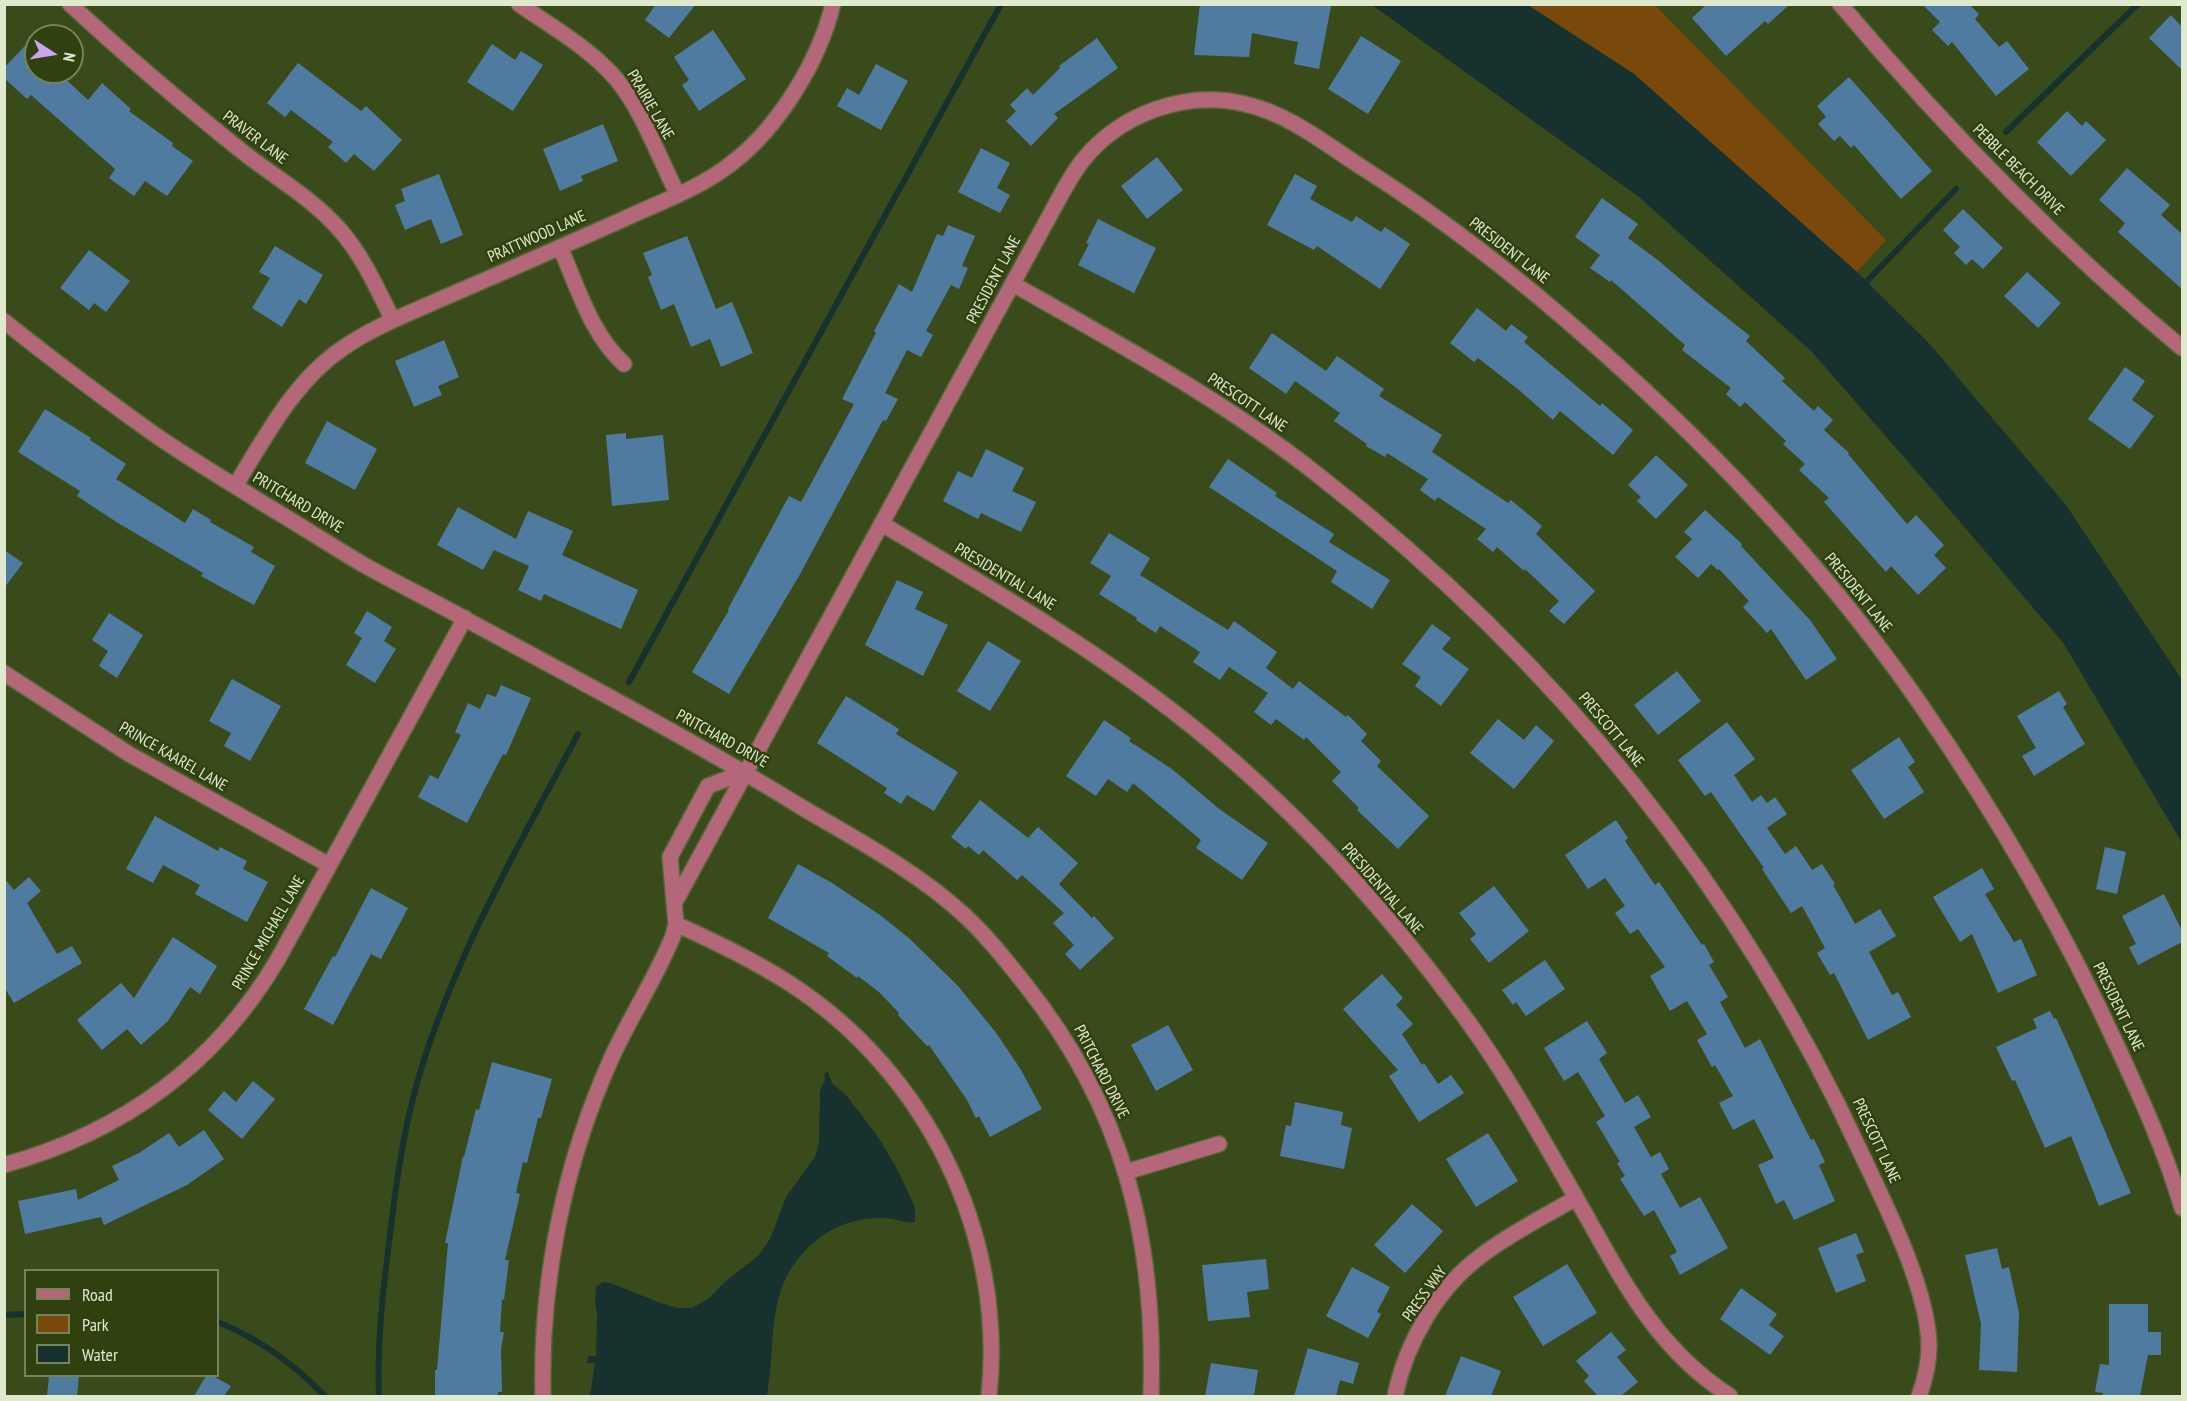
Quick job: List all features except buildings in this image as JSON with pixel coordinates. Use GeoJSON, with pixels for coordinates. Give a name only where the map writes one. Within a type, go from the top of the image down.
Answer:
{"type":"FeatureCollection","features":[{"type":"Feature","properties":{"kind":"street","name":"PRAVER LANE"},"geometry":{"type":"LineString","coordinates":[[70,4],[180,102],[304,196],[329,218],[362,260],[393,321]]}},
{"type":"Feature","properties":{"kind":"street","name":"PRAIRIE LANE"},"geometry":{"type":"LineString","coordinates":[[519,4],[582,47],[619,83],[637,112],[678,195]]}},
{"type":"Feature","properties":{"kind":"street","name":"PRATTWOOD LANE"},"geometry":{"type":"LineString","coordinates":[[235,486],[285,407],[311,376],[343,347],[393,321],[678,195],[732,164],[747,151],[775,118],[820,45],[833,4]]}},
{"type":"Feature","properties":{"kind":"street","name":"PEBBLE BEACH DRIVE"},"geometry":{"type":"LineString","coordinates":[[1840,4],[1901,76],[2021,200],[2121,297],[2182,348]]}},
{"type":"Feature","properties":{"kind":"street","name":"PRESIDENT LANE"},"geometry":{"type":"LineString","coordinates":[[675,902],[1012,284],[1082,161],[1104,139],[1129,121],[1163,106],[1183,102],[1225,100],[1246,104],[1289,121],[1393,188],[1448,226],[1517,279],[1641,386],[1743,488],[1820,573],[1918,700],[1994,817],[2054,918],[2100,1008],[2128,1070],[2166,1160],[2182,1208]]}},
{"type":"Feature","properties":{"kind":"street"},"geometry":{"type":"LineString","coordinates":[[560,248],[599,335],[613,354],[624,364]]}},
{"type":"Feature","properties":{"kind":"street","name":"PRESCOTT LANE"},"geometry":{"type":"LineString","coordinates":[[1012,284],[1154,363],[1208,397],[1317,474],[1421,561],[1483,617],[1577,716],[1618,765],[1663,822],[1743,936],[1820,1066],[1851,1129],[1889,1214],[1922,1301],[1929,1344],[1925,1377],[1919,1396]]}},
{"type":"Feature","properties":{"kind":"street","name":"PRITCHARD DRIVE"},"geometry":{"type":"LineString","coordinates":[[4,321],[148,430],[235,486],[364,564],[745,772],[911,874],[949,902],[989,940],[1050,1016],[1069,1045],[1106,1118],[1126,1172],[1139,1226],[1147,1283],[1151,1340],[1151,1396]]}},
{"type":"Feature","properties":{"kind":"street","name":"PRESIDENTIAL LANE"},"geometry":{"type":"LineString","coordinates":[[882,524],[1012,602],[1090,652],[1152,696],[1213,745],[1270,796],[1327,853],[1383,914],[1469,1023],[1534,1123],[1645,1316],[1680,1356],[1702,1376],[1730,1396]]}},
{"type":"Feature","properties":{"kind":"street","name":"PRINCE MICHAEL LANE"},"geometry":{"type":"LineString","coordinates":[[4,1165],[63,1147],[132,1111],[172,1082],[231,1028],[257,994],[278,960],[465,618]]}},
{"type":"Feature","properties":{"kind":"street","name":"PRINCE KAAREL LANE"},"geometry":{"type":"LineString","coordinates":[[4,673],[129,754],[329,865]]}},
{"type":"Feature","properties":{"kind":"street"},"geometry":{"type":"LineString","coordinates":[[543,1396],[542,1363],[547,1292],[567,1185],[596,1096],[628,1024],[668,948],[676,924],[670,857],[708,786],[745,772]]}},
{"type":"Feature","properties":{"kind":"street"},"geometry":{"type":"LineString","coordinates":[[676,924],[744,957],[790,984],[815,1002],[861,1041],[884,1065],[922,1115],[952,1172],[978,1244],[988,1293],[992,1343],[989,1396]]}},
{"type":"Feature","properties":{"kind":"street"},"geometry":{"type":"LineString","coordinates":[[1126,1172],[1220,1144]]}},
{"type":"Feature","properties":{"kind":"street","name":"PRESS WAY"},"geometry":{"type":"LineString","coordinates":[[1395,1396],[1413,1343],[1435,1305],[1456,1279],[1481,1256],[1576,1198]]}},
{"type":"Feature","properties":{"kind":"green space"},"geometry":{"type":"Polygon","coordinates":[[[1528,5],[1655,5],[1886,240],[1857,272],[1634,74],[1528,5]]]}},
{"type":"Feature","properties":{"kind":"water"},"geometry":{"type":"Polygon","coordinates":[[[1372,5],[1528,5],[1634,74],[1857,272],[1927,341],[2066,505],[2182,680],[2182,843],[2064,644],[1811,351],[1639,197],[1372,5]]]}},
{"type":"Feature","properties":{"kind":"water"},"geometry":{"type":"Polygon","coordinates":[[[828,1072],[832,1083],[847,1096],[878,1137],[896,1167],[915,1207],[915,1222],[878,1218],[864,1219],[837,1227],[811,1245],[796,1262],[779,1297],[767,1396],[590,1396],[595,1363],[587,1363],[588,1356],[596,1356],[596,1287],[603,1282],[611,1283],[677,1308],[692,1308],[708,1299],[726,1281],[759,1255],[771,1237],[786,1197],[815,1157],[819,1144],[820,1091],[825,1079],[824,1073],[828,1072]]]}},
{"type":"Feature","properties":{"kind":"waterway"},"geometry":{"type":"LineString","coordinates":[[629,682],[1001,4]]}},
{"type":"Feature","properties":{"kind":"waterway"},"geometry":{"type":"LineString","coordinates":[[2006,132],[2138,4]]}},
{"type":"Feature","properties":{"kind":"waterway"},"geometry":{"type":"LineString","coordinates":[[1867,281],[1956,189]]}},
{"type":"Feature","properties":{"kind":"waterway"},"geometry":{"type":"LineString","coordinates":[[379,1396],[380,1324],[396,1185],[419,1076],[434,1031],[470,944],[511,859],[578,734]]}},
{"type":"Feature","properties":{"kind":"waterway"},"geometry":{"type":"LineString","coordinates":[[4,1315],[24,1314]]}},
{"type":"Feature","properties":{"kind":"waterway"},"geometry":{"type":"LineString","coordinates":[[219,1322],[248,1336],[275,1353],[325,1396]]}}]}
